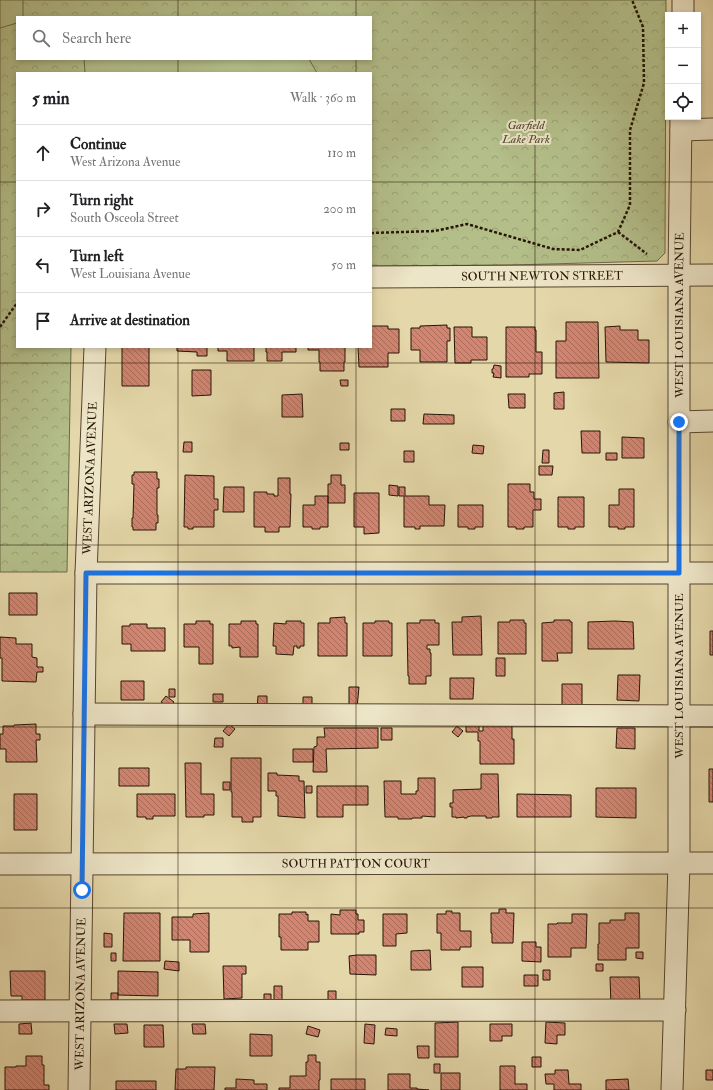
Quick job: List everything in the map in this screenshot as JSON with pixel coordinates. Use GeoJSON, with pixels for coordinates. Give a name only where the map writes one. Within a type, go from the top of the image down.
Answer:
{"type":"FeatureCollection","features":[{"type":"Feature","properties":{"kind":"street"},"geometry":{"type":"LineString","coordinates":[[683,0],[683,12]]}},
{"type":"Feature","properties":{"kind":"street"},"geometry":{"type":"LineString","coordinates":[[681,123],[713,129]]}},
{"type":"Feature","properties":{"kind":"street","name":"WEST LOUISIANA AVENUE"},"geometry":{"type":"LineString","coordinates":[[672,1090],[679,863],[679,275],[681,123]]}},
{"type":"Feature","properties":{"kind":"street","name":"SOUTH NEWTON STREET"},"geometry":{"type":"LineString","coordinates":[[372,277],[713,275]]}},
{"type":"Feature","properties":{"kind":"street","name":"WEST ARIZONA AVENUE"},"geometry":{"type":"LineString","coordinates":[[79,1090],[86,573],[95,348]]}},
{"type":"Feature","properties":{"kind":"street"},"geometry":{"type":"LineString","coordinates":[[679,422],[713,422]]}},
{"type":"Feature","properties":{"kind":"street"},"geometry":{"type":"LineString","coordinates":[[86,573],[713,573]]}},
{"type":"Feature","properties":{"kind":"street"},"geometry":{"type":"LineString","coordinates":[[84,714],[713,716]]}},
{"type":"Feature","properties":{"kind":"street","name":"SOUTH PATTON COURT"},"geometry":{"type":"LineString","coordinates":[[0,864],[713,863]]}},
{"type":"Feature","properties":{"kind":"street"},"geometry":{"type":"LineString","coordinates":[[0,1011],[675,1010]]}},
{"type":"Feature","properties":{"kind":"path"},"geometry":{"type":"LineString","coordinates":[[372,234],[435,231],[468,224],[553,249],[580,250],[618,232],[630,205],[630,130],[644,83],[643,27],[632,0]]}},
{"type":"Feature","properties":{"kind":"path"},"geometry":{"type":"LineString","coordinates":[[618,232],[657,261],[657,275]]}},
{"type":"Feature","properties":{"kind":"path"},"geometry":{"type":"LineString","coordinates":[[0,327],[16,304]]}},
{"type":"Feature","properties":{"kind":"green space","name":"Garfield Lake Park"},"geometry":{"type":"Polygon","coordinates":[[[0,0],[666,0],[665,253],[657,261],[512,265],[372,266],[372,72],[16,72],[16,348],[71,348],[67,572],[0,572],[0,0]]]}},
{"type":"Feature","properties":{"kind":"green space"},"geometry":{"type":"Polygon","coordinates":[[[0,0],[23,0],[23,16],[16,16],[16,23],[0,28],[0,0]]]}},
{"type":"Feature","properties":{"kind":"green space"},"geometry":{"type":"Polygon","coordinates":[[[84,60],[310,60],[316,72],[85,72],[84,60]]]}},
{"type":"Feature","properties":{"kind":"building"},"geometry":{"type":"Polygon","coordinates":[[[566,322],[598,322],[599,378],[556,378],[556,341],[566,341],[566,322]]]}},
{"type":"Feature","properties":{"kind":"building"},"geometry":{"type":"Polygon","coordinates":[[[447,325],[447,328],[450,328],[450,341],[447,341],[447,362],[420,362],[420,350],[411,350],[411,328],[420,328],[420,326],[447,325]]]}},
{"type":"Feature","properties":{"kind":"building"},"geometry":{"type":"Polygon","coordinates":[[[372,326],[388,326],[388,329],[399,329],[399,353],[388,353],[388,367],[359,367],[358,348],[372,348],[372,326]]]}},
{"type":"Feature","properties":{"kind":"building"},"geometry":{"type":"Polygon","coordinates":[[[620,326],[620,330],[638,330],[638,340],[649,340],[649,363],[606,362],[605,327],[620,326]]]}},
{"type":"Feature","properties":{"kind":"building"},"geometry":{"type":"Polygon","coordinates":[[[454,327],[472,327],[472,337],[487,337],[487,360],[471,360],[471,363],[455,363],[454,327]]]}},
{"type":"Feature","properties":{"kind":"building"},"geometry":{"type":"Polygon","coordinates":[[[506,327],[535,327],[536,352],[542,352],[542,374],[529,374],[529,377],[506,377],[506,327]]]}},
{"type":"Feature","properties":{"kind":"building"},"geometry":{"type":"Polygon","coordinates":[[[122,348],[149,348],[149,386],[122,386],[122,348]]]}},
{"type":"Feature","properties":{"kind":"building"},"geometry":{"type":"Polygon","coordinates":[[[177,348],[207,348],[207,356],[197,356],[197,352],[177,351],[177,348]]]}},
{"type":"Feature","properties":{"kind":"building"},"geometry":{"type":"Polygon","coordinates":[[[218,348],[254,348],[254,361],[227,361],[227,351],[218,351],[218,348]]]}},
{"type":"Feature","properties":{"kind":"building"},"geometry":{"type":"Polygon","coordinates":[[[266,348],[296,348],[296,352],[282,352],[282,361],[267,361],[266,348]]]}},
{"type":"Feature","properties":{"kind":"building"},"geometry":{"type":"Polygon","coordinates":[[[308,348],[345,348],[344,371],[320,371],[319,350],[308,350],[308,348]]]}},
{"type":"Feature","properties":{"kind":"building"},"geometry":{"type":"Polygon","coordinates":[[[494,365],[501,366],[501,378],[493,377],[494,373],[492,373],[492,369],[494,365]]]}},
{"type":"Feature","properties":{"kind":"building"},"geometry":{"type":"Polygon","coordinates":[[[192,370],[211,370],[211,395],[192,396],[192,370]]]}},
{"type":"Feature","properties":{"kind":"building"},"geometry":{"type":"Polygon","coordinates":[[[340,380],[348,380],[348,386],[341,386],[340,380]]]}},
{"type":"Feature","properties":{"kind":"building"},"geometry":{"type":"Polygon","coordinates":[[[564,392],[564,409],[554,409],[554,393],[564,392]]]}},
{"type":"Feature","properties":{"kind":"building"},"geometry":{"type":"Polygon","coordinates":[[[302,394],[303,417],[282,417],[282,395],[302,394]]]}},
{"type":"Feature","properties":{"kind":"building"},"geometry":{"type":"Polygon","coordinates":[[[508,394],[525,394],[525,408],[509,408],[508,394]]]}},
{"type":"Feature","properties":{"kind":"building"},"geometry":{"type":"Polygon","coordinates":[[[391,409],[405,409],[405,421],[391,421],[391,409]]]}},
{"type":"Feature","properties":{"kind":"building"},"geometry":{"type":"Polygon","coordinates":[[[424,414],[454,415],[454,424],[423,424],[424,414]]]}},
{"type":"Feature","properties":{"kind":"building"},"geometry":{"type":"Polygon","coordinates":[[[581,431],[600,431],[600,453],[582,453],[581,431]]]}},
{"type":"Feature","properties":{"kind":"building"},"geometry":{"type":"Polygon","coordinates":[[[622,437],[644,438],[644,458],[622,458],[622,437]]]}},
{"type":"Feature","properties":{"kind":"building"},"geometry":{"type":"Polygon","coordinates":[[[184,442],[192,442],[192,452],[183,452],[184,442]]]}},
{"type":"Feature","properties":{"kind":"building"},"geometry":{"type":"Polygon","coordinates":[[[340,443],[349,443],[349,450],[340,450],[340,443]]]}},
{"type":"Feature","properties":{"kind":"building"},"geometry":{"type":"Polygon","coordinates":[[[473,445],[484,446],[483,454],[472,453],[473,445]]]}},
{"type":"Feature","properties":{"kind":"building"},"geometry":{"type":"Polygon","coordinates":[[[543,450],[549,450],[549,463],[542,463],[543,450]]]}},
{"type":"Feature","properties":{"kind":"building"},"geometry":{"type":"Polygon","coordinates":[[[404,451],[414,451],[414,462],[404,462],[404,451]]]}},
{"type":"Feature","properties":{"kind":"building"},"geometry":{"type":"Polygon","coordinates":[[[606,453],[617,453],[617,460],[606,460],[606,453]]]}},
{"type":"Feature","properties":{"kind":"building"},"geometry":{"type":"Polygon","coordinates":[[[539,466],[553,466],[552,475],[539,475],[539,466]]]}},
{"type":"Feature","properties":{"kind":"building"},"geometry":{"type":"Polygon","coordinates":[[[134,472],[157,472],[159,488],[157,488],[158,523],[156,523],[156,530],[133,530],[132,518],[134,484],[132,484],[132,475],[134,475],[134,472]]]}},
{"type":"Feature","properties":{"kind":"building"},"geometry":{"type":"Polygon","coordinates":[[[185,475],[214,476],[214,499],[218,499],[218,510],[214,510],[214,527],[193,527],[193,529],[188,529],[188,527],[184,527],[185,475]]]}},
{"type":"Feature","properties":{"kind":"building"},"geometry":{"type":"Polygon","coordinates":[[[331,475],[341,475],[341,485],[345,485],[345,503],[328,503],[328,484],[331,484],[331,475]]]}},
{"type":"Feature","properties":{"kind":"building"},"geometry":{"type":"Polygon","coordinates":[[[278,478],[290,478],[290,527],[279,527],[279,532],[265,532],[265,527],[254,527],[254,492],[267,492],[267,494],[274,494],[274,496],[278,496],[278,478]]]}},
{"type":"Feature","properties":{"kind":"building"},"geometry":{"type":"Polygon","coordinates":[[[508,484],[530,484],[530,492],[534,492],[534,499],[541,499],[541,510],[533,510],[533,527],[516,529],[516,527],[508,527],[508,484]]]}},
{"type":"Feature","properties":{"kind":"building"},"geometry":{"type":"Polygon","coordinates":[[[389,485],[398,486],[398,496],[389,495],[389,485]]]}},
{"type":"Feature","properties":{"kind":"building"},"geometry":{"type":"Polygon","coordinates":[[[224,487],[244,487],[244,512],[223,512],[224,487]]]}},
{"type":"Feature","properties":{"kind":"building"},"geometry":{"type":"Polygon","coordinates":[[[399,487],[405,487],[405,496],[429,496],[429,505],[445,505],[444,526],[420,526],[420,529],[415,529],[415,527],[404,527],[404,496],[399,496],[399,487]]]}},
{"type":"Feature","properties":{"kind":"building"},"geometry":{"type":"Polygon","coordinates":[[[619,489],[634,489],[634,527],[618,529],[618,527],[609,527],[609,505],[619,505],[619,489]]]}},
{"type":"Feature","properties":{"kind":"building"},"geometry":{"type":"Polygon","coordinates":[[[354,493],[379,493],[379,533],[364,534],[364,527],[354,527],[354,493]]]}},
{"type":"Feature","properties":{"kind":"building"},"geometry":{"type":"Polygon","coordinates":[[[315,496],[328,496],[328,527],[312,529],[312,527],[303,527],[303,505],[315,505],[315,496]]]}},
{"type":"Feature","properties":{"kind":"building"},"geometry":{"type":"Polygon","coordinates":[[[558,497],[584,497],[584,527],[568,529],[568,527],[558,527],[558,497]]]}},
{"type":"Feature","properties":{"kind":"building"},"geometry":{"type":"Polygon","coordinates":[[[458,505],[483,505],[483,527],[468,529],[468,527],[458,527],[458,505]]]}},
{"type":"Feature","properties":{"kind":"building"},"geometry":{"type":"Polygon","coordinates":[[[9,593],[37,593],[37,615],[9,615],[9,593]]]}},
{"type":"Feature","properties":{"kind":"building"},"geometry":{"type":"Polygon","coordinates":[[[481,616],[482,655],[453,655],[452,622],[462,622],[462,617],[481,616]]]}},
{"type":"Feature","properties":{"kind":"building"},"geometry":{"type":"Polygon","coordinates":[[[345,617],[345,623],[347,623],[347,656],[318,656],[318,623],[330,623],[330,618],[345,617]]]}},
{"type":"Feature","properties":{"kind":"building"},"geometry":{"type":"Polygon","coordinates":[[[420,620],[435,620],[435,623],[439,623],[439,645],[427,645],[427,649],[430,649],[431,653],[431,676],[426,676],[426,684],[409,684],[407,623],[420,623],[420,620]]]}},
{"type":"Feature","properties":{"kind":"building"},"geometry":{"type":"Polygon","coordinates":[[[510,620],[524,620],[524,623],[526,623],[526,654],[498,654],[498,622],[510,622],[510,620]]]}},
{"type":"Feature","properties":{"kind":"building"},"geometry":{"type":"Polygon","coordinates":[[[554,620],[570,620],[570,622],[572,622],[572,653],[557,653],[558,661],[542,661],[542,623],[554,622],[554,620]]]}},
{"type":"Feature","properties":{"kind":"building"},"geometry":{"type":"Polygon","coordinates":[[[196,621],[210,621],[210,624],[213,624],[213,664],[199,664],[199,647],[184,647],[184,624],[196,624],[196,621]]]}},
{"type":"Feature","properties":{"kind":"building"},"geometry":{"type":"Polygon","coordinates":[[[241,621],[256,621],[256,624],[258,624],[258,657],[240,657],[240,647],[232,648],[232,646],[229,646],[229,624],[241,624],[241,621]]]}},
{"type":"Feature","properties":{"kind":"building"},"geometry":{"type":"Polygon","coordinates":[[[286,621],[301,621],[301,623],[304,623],[304,646],[297,648],[297,646],[294,646],[293,655],[276,654],[276,646],[273,646],[274,623],[286,624],[286,621]]]}},
{"type":"Feature","properties":{"kind":"building"},"geometry":{"type":"Polygon","coordinates":[[[375,621],[389,621],[389,623],[392,623],[392,656],[363,656],[363,623],[375,623],[375,621]]]}},
{"type":"Feature","properties":{"kind":"building"},"geometry":{"type":"Polygon","coordinates":[[[588,622],[633,622],[634,649],[588,649],[588,622]]]}},
{"type":"Feature","properties":{"kind":"building"},"geometry":{"type":"Polygon","coordinates":[[[130,624],[147,624],[147,628],[165,628],[165,651],[131,651],[131,644],[122,644],[122,626],[130,626],[130,624]]]}},
{"type":"Feature","properties":{"kind":"building"},"geometry":{"type":"Polygon","coordinates":[[[710,631],[713,631],[713,655],[710,655],[710,631]]]}},
{"type":"Feature","properties":{"kind":"building"},"geometry":{"type":"Polygon","coordinates":[[[0,637],[16,638],[16,644],[32,644],[32,657],[37,658],[37,667],[43,667],[43,672],[37,672],[36,682],[2,681],[0,637]]]}},
{"type":"Feature","properties":{"kind":"building"},"geometry":{"type":"Polygon","coordinates":[[[496,658],[505,658],[505,676],[496,676],[496,658]]]}},
{"type":"Feature","properties":{"kind":"building"},"geometry":{"type":"Polygon","coordinates":[[[618,675],[640,675],[639,701],[617,700],[618,675]]]}},
{"type":"Feature","properties":{"kind":"building"},"geometry":{"type":"Polygon","coordinates":[[[450,678],[474,678],[473,699],[450,699],[450,678]]]}},
{"type":"Feature","properties":{"kind":"building"},"geometry":{"type":"Polygon","coordinates":[[[121,681],[144,681],[144,700],[121,700],[121,681]]]}},
{"type":"Feature","properties":{"kind":"building"},"geometry":{"type":"Polygon","coordinates":[[[562,684],[582,684],[582,706],[562,706],[562,684]]]}},
{"type":"Feature","properties":{"kind":"building"},"geometry":{"type":"Polygon","coordinates":[[[349,687],[359,687],[357,708],[349,708],[349,687]]]}},
{"type":"Feature","properties":{"kind":"building"},"geometry":{"type":"Polygon","coordinates":[[[169,689],[175,689],[175,697],[169,697],[169,689]]]}},
{"type":"Feature","properties":{"kind":"building"},"geometry":{"type":"Polygon","coordinates":[[[213,694],[223,694],[223,702],[213,702],[213,694]]]}},
{"type":"Feature","properties":{"kind":"building"},"geometry":{"type":"Polygon","coordinates":[[[166,696],[174,702],[169,708],[161,702],[166,696]]]}},
{"type":"Feature","properties":{"kind":"building"},"geometry":{"type":"Polygon","coordinates":[[[258,696],[267,696],[267,709],[257,709],[258,696]]]}},
{"type":"Feature","properties":{"kind":"building"},"geometry":{"type":"Polygon","coordinates":[[[303,697],[312,697],[312,709],[303,709],[303,697]]]}},
{"type":"Feature","properties":{"kind":"building"},"geometry":{"type":"Polygon","coordinates":[[[36,724],[36,734],[40,734],[40,740],[36,740],[37,762],[6,762],[6,749],[0,749],[0,734],[3,734],[3,726],[36,724]]]}},
{"type":"Feature","properties":{"kind":"building"},"geometry":{"type":"Polygon","coordinates":[[[229,724],[235,729],[229,736],[223,731],[229,724]]]}},
{"type":"Feature","properties":{"kind":"building"},"geometry":{"type":"Polygon","coordinates":[[[483,724],[512,724],[512,739],[514,739],[514,764],[480,764],[480,741],[478,741],[478,732],[466,732],[466,725],[479,725],[479,731],[483,731],[483,724]]]}},
{"type":"Feature","properties":{"kind":"building"},"geometry":{"type":"Polygon","coordinates":[[[457,726],[463,731],[458,737],[452,732],[457,726]]]}},
{"type":"Feature","properties":{"kind":"building"},"geometry":{"type":"Polygon","coordinates":[[[324,728],[378,728],[378,748],[326,749],[327,772],[313,772],[314,747],[317,746],[317,737],[325,737],[324,728]]]}},
{"type":"Feature","properties":{"kind":"building"},"geometry":{"type":"Polygon","coordinates":[[[381,728],[392,728],[392,740],[381,740],[381,728]]]}},
{"type":"Feature","properties":{"kind":"building"},"geometry":{"type":"Polygon","coordinates":[[[617,728],[635,728],[635,749],[616,748],[617,728]]]}},
{"type":"Feature","properties":{"kind":"building"},"geometry":{"type":"Polygon","coordinates":[[[215,738],[223,738],[223,747],[214,747],[215,738]]]}},
{"type":"Feature","properties":{"kind":"building"},"geometry":{"type":"Polygon","coordinates":[[[293,749],[313,749],[313,762],[293,762],[293,749]]]}},
{"type":"Feature","properties":{"kind":"building"},"geometry":{"type":"Polygon","coordinates":[[[231,758],[261,758],[261,817],[253,817],[253,822],[242,822],[242,817],[232,817],[231,758]]]}},
{"type":"Feature","properties":{"kind":"building"},"geometry":{"type":"Polygon","coordinates":[[[185,763],[201,763],[201,794],[214,794],[214,815],[204,815],[204,817],[186,817],[185,763]]]}},
{"type":"Feature","properties":{"kind":"building"},"geometry":{"type":"Polygon","coordinates":[[[119,768],[149,768],[149,786],[119,786],[119,768]]]}},
{"type":"Feature","properties":{"kind":"building"},"geometry":{"type":"Polygon","coordinates":[[[709,769],[713,769],[713,802],[709,802],[709,769]]]}},
{"type":"Feature","properties":{"kind":"building"},"geometry":{"type":"Polygon","coordinates":[[[268,773],[299,776],[299,781],[304,781],[305,818],[278,816],[278,796],[276,796],[276,791],[268,791],[268,773]]]}},
{"type":"Feature","properties":{"kind":"building"},"geometry":{"type":"Polygon","coordinates":[[[481,774],[498,774],[499,817],[452,817],[452,807],[450,807],[450,803],[453,803],[453,790],[481,789],[481,774]]]}},
{"type":"Feature","properties":{"kind":"building"},"geometry":{"type":"Polygon","coordinates":[[[418,778],[435,778],[435,817],[422,816],[422,818],[398,819],[398,817],[385,817],[384,781],[401,781],[401,794],[416,794],[416,791],[418,791],[418,778]]]}},
{"type":"Feature","properties":{"kind":"building"},"geometry":{"type":"Polygon","coordinates":[[[223,782],[230,782],[230,790],[223,790],[223,782]]]}},
{"type":"Feature","properties":{"kind":"building"},"geometry":{"type":"Polygon","coordinates":[[[306,786],[312,786],[312,793],[306,793],[306,786]]]}},
{"type":"Feature","properties":{"kind":"building"},"geometry":{"type":"Polygon","coordinates":[[[317,786],[368,786],[368,805],[343,805],[343,817],[317,817],[317,786]]]}},
{"type":"Feature","properties":{"kind":"building"},"geometry":{"type":"Polygon","coordinates":[[[596,788],[636,788],[636,818],[596,817],[596,788]]]}},
{"type":"Feature","properties":{"kind":"building"},"geometry":{"type":"Polygon","coordinates":[[[14,794],[37,794],[37,830],[14,830],[14,794]]]}},
{"type":"Feature","properties":{"kind":"building"},"geometry":{"type":"Polygon","coordinates":[[[137,794],[175,794],[175,816],[153,816],[153,819],[137,817],[137,794]]]}},
{"type":"Feature","properties":{"kind":"building"},"geometry":{"type":"Polygon","coordinates":[[[517,794],[571,795],[571,817],[517,817],[517,794]]]}},
{"type":"Feature","properties":{"kind":"building"},"geometry":{"type":"Polygon","coordinates":[[[499,909],[506,909],[506,913],[514,913],[513,943],[492,943],[491,913],[499,913],[499,909]]]}},
{"type":"Feature","properties":{"kind":"building"},"geometry":{"type":"Polygon","coordinates":[[[340,910],[356,910],[358,920],[364,920],[364,932],[359,932],[359,934],[331,934],[331,914],[340,915],[340,910]]]}},
{"type":"Feature","properties":{"kind":"building"},"geometry":{"type":"Polygon","coordinates":[[[446,911],[460,913],[460,931],[471,931],[471,947],[460,947],[460,950],[441,950],[441,933],[437,933],[437,914],[446,914],[446,911]]]}},
{"type":"Feature","properties":{"kind":"building"},"geometry":{"type":"Polygon","coordinates":[[[292,912],[306,912],[306,915],[308,914],[308,921],[319,921],[319,942],[308,942],[308,950],[281,950],[281,937],[279,937],[279,914],[292,914],[292,912]]]}},
{"type":"Feature","properties":{"kind":"building"},"geometry":{"type":"Polygon","coordinates":[[[124,913],[160,913],[160,961],[123,961],[124,913]]]}},
{"type":"Feature","properties":{"kind":"building"},"geometry":{"type":"Polygon","coordinates":[[[209,913],[209,952],[190,952],[190,940],[172,940],[172,917],[193,917],[193,914],[209,913]]]}},
{"type":"Feature","properties":{"kind":"building"},"geometry":{"type":"Polygon","coordinates":[[[625,913],[639,913],[639,948],[626,948],[626,960],[598,960],[599,923],[610,923],[610,920],[625,920],[625,913]]]}},
{"type":"Feature","properties":{"kind":"building"},"geometry":{"type":"Polygon","coordinates":[[[383,914],[407,914],[407,933],[396,934],[396,946],[383,946],[383,914]]]}},
{"type":"Feature","properties":{"kind":"building"},"geometry":{"type":"Polygon","coordinates":[[[572,914],[587,914],[586,948],[571,948],[571,957],[548,957],[548,924],[572,923],[572,914]]]}},
{"type":"Feature","properties":{"kind":"building"},"geometry":{"type":"Polygon","coordinates":[[[104,933],[112,934],[112,947],[104,947],[104,933]]]}},
{"type":"Feature","properties":{"kind":"building"},"geometry":{"type":"Polygon","coordinates":[[[522,942],[536,942],[536,947],[541,947],[541,962],[522,961],[522,942]]]}},
{"type":"Feature","properties":{"kind":"building"},"geometry":{"type":"Polygon","coordinates":[[[430,950],[431,970],[411,970],[411,951],[430,950]]]}},
{"type":"Feature","properties":{"kind":"building"},"geometry":{"type":"Polygon","coordinates":[[[636,952],[643,952],[643,959],[636,958],[636,952]]]}},
{"type":"Feature","properties":{"kind":"building"},"geometry":{"type":"Polygon","coordinates":[[[111,953],[116,953],[116,961],[111,961],[111,953]]]}},
{"type":"Feature","properties":{"kind":"building"},"geometry":{"type":"Polygon","coordinates":[[[376,955],[376,975],[350,974],[349,956],[376,955]]]}},
{"type":"Feature","properties":{"kind":"building"},"geometry":{"type":"Polygon","coordinates":[[[165,961],[179,962],[179,971],[164,969],[165,961]]]}},
{"type":"Feature","properties":{"kind":"building"},"geometry":{"type":"Polygon","coordinates":[[[596,964],[603,964],[603,971],[596,971],[596,964]]]}},
{"type":"Feature","properties":{"kind":"building"},"geometry":{"type":"Polygon","coordinates":[[[223,966],[246,966],[246,974],[242,974],[242,998],[224,999],[223,966]]]}},
{"type":"Feature","properties":{"kind":"building"},"geometry":{"type":"Polygon","coordinates":[[[462,967],[483,967],[483,987],[462,987],[462,967]]]}},
{"type":"Feature","properties":{"kind":"building"},"geometry":{"type":"Polygon","coordinates":[[[543,970],[550,970],[550,980],[543,980],[543,970]]]}},
{"type":"Feature","properties":{"kind":"building"},"geometry":{"type":"Polygon","coordinates":[[[10,971],[45,971],[45,1000],[22,1000],[22,996],[11,996],[10,971]]]}},
{"type":"Feature","properties":{"kind":"building"},"geometry":{"type":"Polygon","coordinates":[[[118,971],[158,972],[158,996],[118,995],[118,971]]]}},
{"type":"Feature","properties":{"kind":"building"},"geometry":{"type":"Polygon","coordinates":[[[524,975],[538,975],[538,986],[524,986],[524,975]]]}},
{"type":"Feature","properties":{"kind":"building"},"geometry":{"type":"Polygon","coordinates":[[[610,977],[639,977],[640,1004],[611,1005],[610,977]]]}},
{"type":"Feature","properties":{"kind":"building"},"geometry":{"type":"Polygon","coordinates":[[[274,986],[282,986],[282,1002],[274,1002],[274,986]]]}},
{"type":"Feature","properties":{"kind":"building"},"geometry":{"type":"Polygon","coordinates":[[[328,991],[336,991],[336,1000],[328,1000],[328,991]]]}},
{"type":"Feature","properties":{"kind":"building"},"geometry":{"type":"Polygon","coordinates":[[[111,993],[118,993],[118,1000],[111,1000],[111,993]]]}},
{"type":"Feature","properties":{"kind":"building"},"geometry":{"type":"Polygon","coordinates":[[[264,994],[271,994],[271,1002],[264,1002],[264,994]]]}},
{"type":"Feature","properties":{"kind":"building"},"geometry":{"type":"Polygon","coordinates":[[[458,1022],[458,1057],[435,1057],[435,1023],[458,1022]]]}},
{"type":"Feature","properties":{"kind":"building"},"geometry":{"type":"Polygon","coordinates":[[[546,1022],[565,1023],[565,1035],[557,1035],[557,1044],[545,1043],[546,1022]]]}},
{"type":"Feature","properties":{"kind":"building"},"geometry":{"type":"Polygon","coordinates":[[[31,1023],[32,1034],[19,1034],[19,1024],[31,1023]]]}},
{"type":"Feature","properties":{"kind":"building"},"geometry":{"type":"Polygon","coordinates":[[[114,1024],[127,1024],[128,1033],[115,1034],[114,1024]]]}},
{"type":"Feature","properties":{"kind":"building"},"geometry":{"type":"Polygon","coordinates":[[[192,1024],[205,1024],[206,1034],[193,1034],[192,1024]]]}},
{"type":"Feature","properties":{"kind":"building"},"geometry":{"type":"Polygon","coordinates":[[[365,1024],[375,1025],[374,1044],[364,1043],[365,1024]]]}},
{"type":"Feature","properties":{"kind":"building"},"geometry":{"type":"Polygon","coordinates":[[[490,1024],[512,1024],[512,1036],[502,1036],[502,1041],[490,1041],[490,1024]]]}},
{"type":"Feature","properties":{"kind":"building"},"geometry":{"type":"Polygon","coordinates":[[[144,1025],[163,1025],[164,1047],[144,1047],[144,1025]]]}},
{"type":"Feature","properties":{"kind":"building"},"geometry":{"type":"Polygon","coordinates":[[[308,1026],[320,1030],[318,1037],[306,1034],[308,1026]]]}},
{"type":"Feature","properties":{"kind":"building"},"geometry":{"type":"Polygon","coordinates":[[[386,1028],[397,1029],[397,1036],[385,1035],[386,1028]]]}},
{"type":"Feature","properties":{"kind":"building"},"geometry":{"type":"Polygon","coordinates":[[[250,1034],[272,1035],[272,1056],[250,1056],[250,1034]]]}},
{"type":"Feature","properties":{"kind":"building"},"geometry":{"type":"Polygon","coordinates":[[[417,1046],[429,1046],[429,1058],[418,1058],[417,1046]]]}},
{"type":"Feature","properties":{"kind":"building"},"geometry":{"type":"Polygon","coordinates":[[[308,1055],[316,1055],[316,1062],[320,1062],[319,1090],[279,1090],[279,1088],[290,1088],[290,1076],[306,1076],[306,1062],[308,1062],[308,1055]]]}},
{"type":"Feature","properties":{"kind":"building"},"geometry":{"type":"Polygon","coordinates":[[[26,1056],[42,1056],[42,1065],[44,1065],[44,1085],[49,1085],[49,1090],[5,1090],[5,1067],[26,1066],[26,1056]]]}},
{"type":"Feature","properties":{"kind":"building"},"geometry":{"type":"Polygon","coordinates":[[[532,1057],[541,1057],[541,1067],[532,1067],[532,1057]]]}},
{"type":"Feature","properties":{"kind":"building"},"geometry":{"type":"Polygon","coordinates":[[[434,1064],[440,1064],[440,1073],[434,1073],[434,1064]]]}},
{"type":"Feature","properties":{"kind":"building"},"geometry":{"type":"Polygon","coordinates":[[[500,1066],[515,1066],[515,1084],[527,1084],[527,1090],[500,1090],[500,1066]]]}},
{"type":"Feature","properties":{"kind":"building"},"geometry":{"type":"Polygon","coordinates":[[[186,1067],[215,1067],[214,1090],[175,1090],[176,1069],[186,1069],[186,1067]]]}},
{"type":"Feature","properties":{"kind":"building"},"geometry":{"type":"Polygon","coordinates":[[[555,1070],[568,1070],[569,1084],[581,1084],[581,1090],[554,1090],[554,1084],[546,1084],[545,1074],[555,1074],[555,1070]]]}},
{"type":"Feature","properties":{"kind":"building"},"geometry":{"type":"Polygon","coordinates":[[[706,1070],[713,1070],[713,1080],[706,1080],[706,1070]]]}},
{"type":"Feature","properties":{"kind":"building"},"geometry":{"type":"Polygon","coordinates":[[[441,1073],[460,1073],[460,1090],[441,1090],[441,1073]]]}},
{"type":"Feature","properties":{"kind":"building"},"geometry":{"type":"Polygon","coordinates":[[[388,1074],[410,1074],[410,1088],[429,1090],[388,1090],[388,1074]]]}},
{"type":"Feature","properties":{"kind":"building"},"geometry":{"type":"Polygon","coordinates":[[[236,1079],[254,1080],[254,1084],[267,1084],[267,1090],[225,1090],[225,1088],[236,1088],[236,1079]]]}},
{"type":"Feature","properties":{"kind":"building"},"geometry":{"type":"Polygon","coordinates":[[[331,1079],[365,1079],[365,1090],[331,1090],[331,1079]]]}},
{"type":"Feature","properties":{"kind":"building"},"geometry":{"type":"Polygon","coordinates":[[[628,1079],[629,1090],[606,1090],[606,1080],[628,1079]]]}},
{"type":"Feature","properties":{"kind":"building"},"geometry":{"type":"Polygon","coordinates":[[[116,1081],[156,1081],[156,1090],[116,1090],[116,1081]]]}},
{"type":"Feature","properties":{"kind":"route"},"geometry":{"type":"LineString","coordinates":[[82,890],[86,573],[679,573],[679,422]]}}]}
